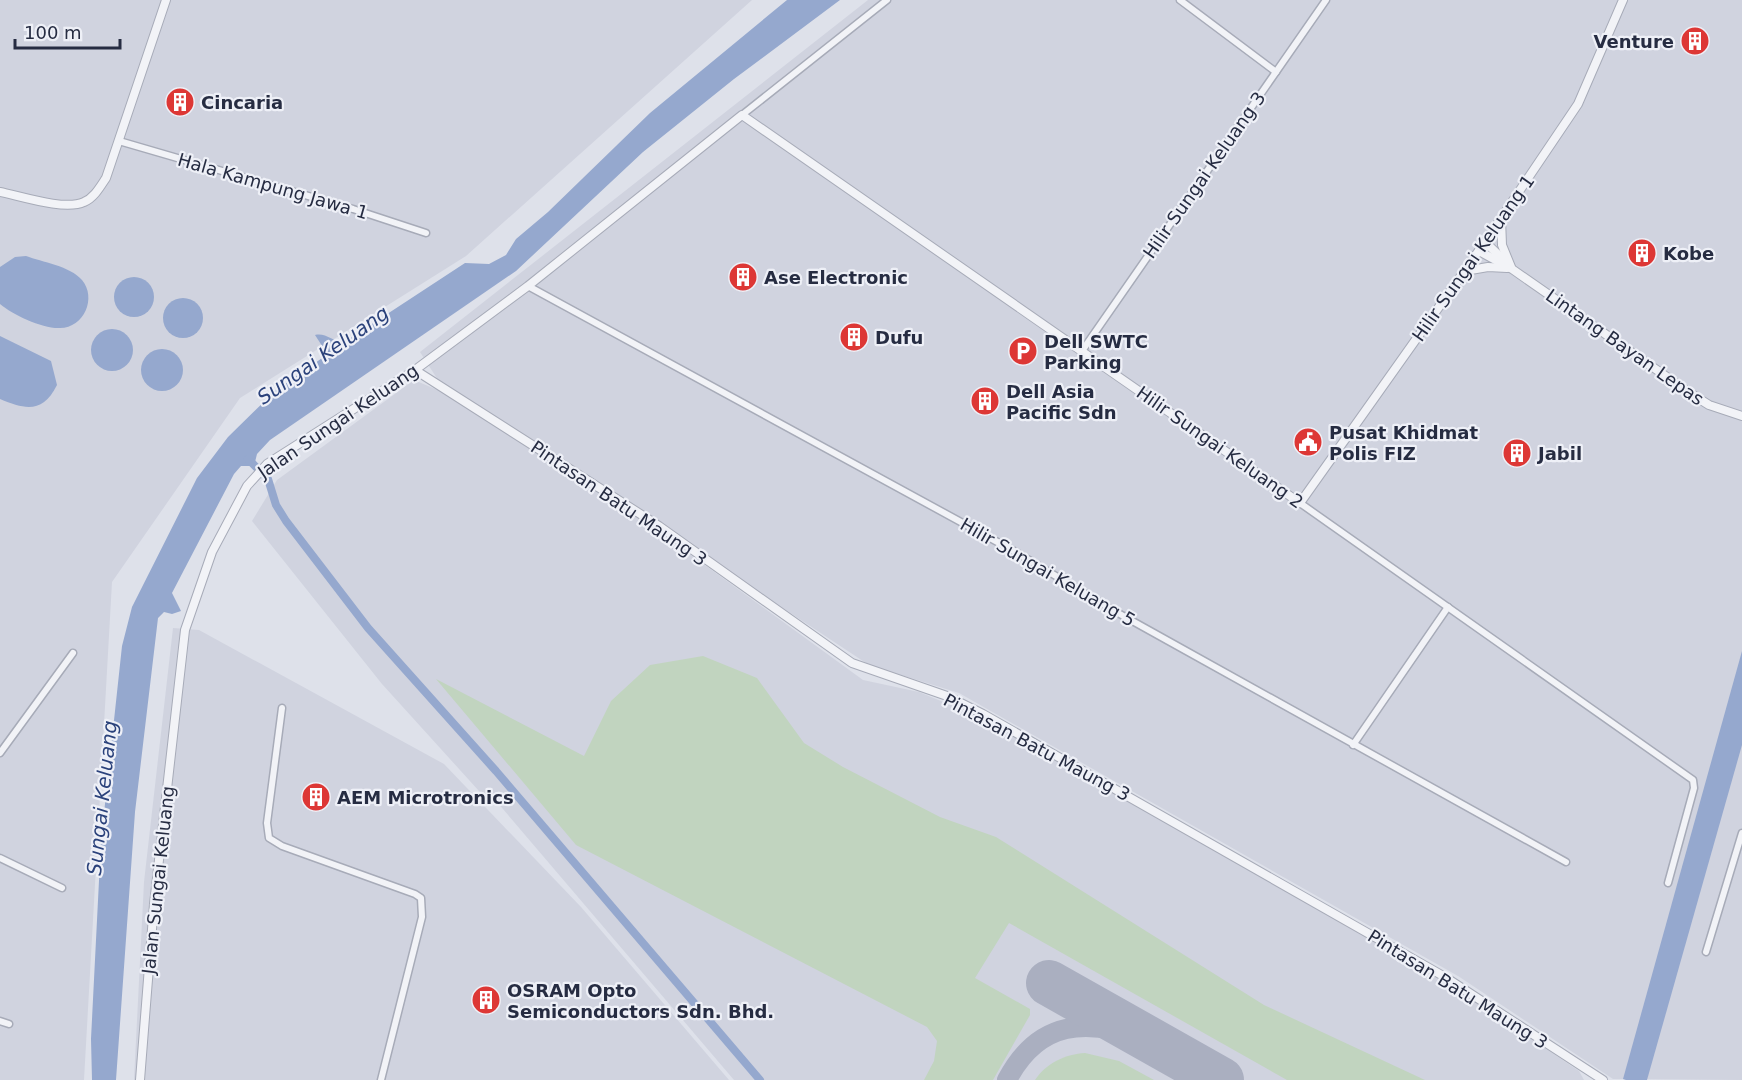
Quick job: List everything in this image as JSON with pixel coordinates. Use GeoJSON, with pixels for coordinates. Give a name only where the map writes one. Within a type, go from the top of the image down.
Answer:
{"type":"FeatureCollection","features":[{"type":"Feature","properties":{"kind":"street"},"geometry":{"type":"LineString","coordinates":[[0,192],[62,204],[86,202],[94,195],[106,178],[166,0]]}},
{"type":"Feature","properties":{"kind":"street"},"geometry":{"type":"LineString","coordinates":[[742,115],[886,0]]}},
{"type":"Feature","properties":{"kind":"street"},"geometry":{"type":"LineString","coordinates":[[1180,0],[1276,72]]}},
{"type":"Feature","properties":{"kind":"street","name":"Hilir Sungai Keluang 3"},"geometry":{"type":"LineString","coordinates":[[1082,351],[1326,0]]}},
{"type":"Feature","properties":{"kind":"street","name":"Hilir Sungai Keluang 1"},"geometry":{"type":"LineString","coordinates":[[1300,502],[1479,251],[1578,104],[1623,0]]}},
{"type":"Feature","properties":{"kind":"street","name":"Jalan Sungai Keluang"},"geometry":{"type":"LineString","coordinates":[[140,1080],[154,904],[185,630],[212,552],[247,486],[267,464],[415,370],[528,286],[742,115]]}},
{"type":"Feature","properties":{"kind":"street","name":"Hilir Sungai Keluang 2"},"geometry":{"type":"LineString","coordinates":[[742,115],[1300,502],[1695,782],[1668,883]]}},
{"type":"Feature","properties":{"kind":"street","name":"Hala Kampung Jawa 1"},"geometry":{"type":"LineString","coordinates":[[119,141],[353,208],[426,233]]}},
{"type":"Feature","properties":{"kind":"street"},"geometry":{"type":"LineString","coordinates":[[1465,271],[1488,267],[1512,269],[1502,245],[1501,219]]}},
{"type":"Feature","properties":{"kind":"street","name":"Lintang Bayan Lepas"},"geometry":{"type":"LineString","coordinates":[[1485,242],[1512,269]]}},
{"type":"Feature","properties":{"kind":"street","name":"Lintang Bayan Lepas"},"geometry":{"type":"LineString","coordinates":[[1479,251],[1512,269],[1709,405],[1742,416]]}},
{"type":"Feature","properties":{"kind":"street","name":"Hilir Sungai Keluang 5"},"geometry":{"type":"LineString","coordinates":[[528,286],[1014,551],[1118,613],[1566,862]]}},
{"type":"Feature","properties":{"kind":"street","name":"Pintasan Batu Maung 3"},"geometry":{"type":"LineString","coordinates":[[415,370],[659,526],[852,663],[947,696],[983,714],[1445,977],[1604,1080]]}},
{"type":"Feature","properties":{"kind":"street"},"geometry":{"type":"LineString","coordinates":[[1353,745],[1448,607]]}},
{"type":"Feature","properties":{"kind":"street"},"geometry":{"type":"LineString","coordinates":[[0,753],[73,653]]}},
{"type":"Feature","properties":{"kind":"street"},"geometry":{"type":"LineString","coordinates":[[282,708],[267,823],[269,838],[282,846],[421,898],[422,916],[381,1080]]}},
{"type":"Feature","properties":{"kind":"street"},"geometry":{"type":"LineString","coordinates":[[0,737],[8,742]]}},
{"type":"Feature","properties":{"kind":"street"},"geometry":{"type":"LineString","coordinates":[[1706,952],[1742,833]]}},
{"type":"Feature","properties":{"kind":"street"},"geometry":{"type":"LineString","coordinates":[[0,858],[62,888]]}},
{"type":"Feature","properties":{"kind":"street"},"geometry":{"type":"LineString","coordinates":[[0,1021],[9,1024]]}},
{"type":"Feature","properties":{"kind":"shaded area"},"geometry":{"type":"Polygon","coordinates":[[[0,0],[752,0],[466,256],[240,398],[112,582],[84,1080],[0,1080],[0,0]]]}},
{"type":"Feature","properties":{"kind":"shaded area"},"geometry":{"type":"Polygon","coordinates":[[[868,0],[1742,0],[1742,1080],[1613,1079],[1458,976],[959,693],[869,665],[438,380],[420,352],[868,0]]]}},
{"type":"Feature","properties":{"kind":"shaded area"},"geometry":{"type":"Polygon","coordinates":[[[414,380],[447,394],[658,531],[863,680],[919,692],[1018,737],[1445,981],[1579,1071],[1584,1080],[734,1080],[497,802],[479,791],[382,684],[252,521],[277,480],[414,380]]]}},
{"type":"Feature","properties":{"kind":"shaded area"},"geometry":{"type":"Polygon","coordinates":[[[173,628],[199,630],[444,764],[581,907],[729,1080],[134,1080],[144,882],[173,628]]]}},
{"type":"Feature","properties":{"kind":"green space"},"geometry":{"type":"Polygon","coordinates":[[[703,656],[757,678],[804,743],[843,767],[940,817],[996,837],[1264,1005],[1425,1080],[1287,1080],[1009,923],[975,978],[1030,1009],[1030,1015],[993,1080],[924,1080],[934,1061],[937,1041],[927,1027],[576,845],[436,679],[584,756],[611,701],[650,665],[703,656]]]}},
{"type":"Feature","properties":{"kind":"green space"},"geometry":{"type":"Polygon","coordinates":[[[1085,1053],[1119,1061],[1154,1080],[1035,1080],[1057,1060],[1085,1053]]]}},
{"type":"Feature","properties":{"kind":"water"},"geometry":{"type":"Polygon","coordinates":[[[787,0],[840,0],[734,79],[643,152],[516,271],[270,440],[257,454],[254,466],[241,466],[234,474],[172,593],[181,611],[172,614],[164,612],[158,618],[135,812],[116,1080],[92,1080],[91,1039],[101,841],[122,646],[132,607],[197,478],[228,437],[275,391],[325,356],[326,352],[315,335],[346,341],[465,263],[489,264],[506,255],[516,239],[548,212],[650,113],[787,0]]]}},
{"type":"Feature","properties":{"kind":"water"},"geometry":{"type":"Polygon","coordinates":[[[26,256],[70,271],[82,280],[86,287],[88,303],[86,311],[76,323],[60,328],[37,324],[20,317],[0,304],[0,267],[15,257],[26,256]]]}},
{"type":"Feature","properties":{"kind":"water"},"geometry":{"type":"Polygon","coordinates":[[[134,277],[142,278],[148,283],[153,289],[153,305],[148,311],[142,316],[134,317],[126,316],[120,311],[115,305],[114,297],[115,289],[120,283],[126,278],[134,277]]]}},
{"type":"Feature","properties":{"kind":"water"},"geometry":{"type":"Polygon","coordinates":[[[183,298],[197,304],[203,318],[197,332],[183,338],[169,332],[163,318],[169,304],[183,298]]]}},
{"type":"Feature","properties":{"kind":"water"},"geometry":{"type":"Polygon","coordinates":[[[112,329],[127,335],[133,350],[127,365],[112,371],[97,365],[91,350],[97,335],[112,329]]]}},
{"type":"Feature","properties":{"kind":"water"},"geometry":{"type":"Polygon","coordinates":[[[0,336],[51,361],[57,385],[52,394],[40,405],[26,407],[0,399],[0,336]]]}},
{"type":"Feature","properties":{"kind":"water"},"geometry":{"type":"Polygon","coordinates":[[[162,349],[177,355],[183,370],[177,385],[162,391],[147,385],[141,370],[147,355],[162,349]]]}},
{"type":"Feature","properties":{"kind":"water"},"geometry":{"type":"Polygon","coordinates":[[[1742,651],[1742,745],[1647,1080],[1626,1080],[1623,1079],[1742,651]]]}},
{"type":"Feature","properties":{"kind":"waterway"},"geometry":{"type":"LineString","coordinates":[[248,459],[268,479],[276,505],[286,521],[368,628],[496,771],[760,1080]]}},
{"type":"Feature","properties":{"kind":"taxiway"},"geometry":{"type":"LineString","coordinates":[[1007,1080],[1020,1060],[1034,1045],[1049,1035],[1066,1029],[1103,1028],[1146,1038]]}},
{"type":"Feature","properties":{"kind":"runway"},"geometry":{"type":"LineString","coordinates":[[1049,983],[1221,1080]]}},
{"type":"Feature","properties":{"kind":"place","name":"Venture"},"geometry":{"type":"Point","coordinates":[1695,41]}},
{"type":"Feature","properties":{"kind":"place","name":"Cincaria"},"geometry":{"type":"Point","coordinates":[180,102]}},
{"type":"Feature","properties":{"kind":"place","name":"Kobe"},"geometry":{"type":"Point","coordinates":[1642,253]}},
{"type":"Feature","properties":{"kind":"place","name":"Ase Electronic"},"geometry":{"type":"Point","coordinates":[743,277]}},
{"type":"Feature","properties":{"kind":"place","name":"Dufu"},"geometry":{"type":"Point","coordinates":[854,337]}},
{"type":"Feature","properties":{"kind":"place","name":"Dell SWTC Parking"},"geometry":{"type":"Point","coordinates":[1023,351]}},
{"type":"Feature","properties":{"kind":"place","name":"Dell Asia Pacific Sdn"},"geometry":{"type":"Point","coordinates":[985,401]}},
{"type":"Feature","properties":{"kind":"place","name":"Pusat Khidmat Polis FIZ"},"geometry":{"type":"Point","coordinates":[1308,442]}},
{"type":"Feature","properties":{"kind":"place","name":"Jabil"},"geometry":{"type":"Point","coordinates":[1517,453]}},
{"type":"Feature","properties":{"kind":"place","name":"AEM Microtronics"},"geometry":{"type":"Point","coordinates":[316,797]}},
{"type":"Feature","properties":{"kind":"place","name":"OSRAM Opto Semiconductors Sdn. Bhd."},"geometry":{"type":"Point","coordinates":[486,1000]}},
{"type":"Feature","properties":{"kind":"water label","name":"Sungai Keluang"},"geometry":{"type":"Point","coordinates":[323,355]}},
{"type":"Feature","properties":{"kind":"water label","name":"Sungai Keluang"},"geometry":{"type":"Point","coordinates":[102,798]}}]}
